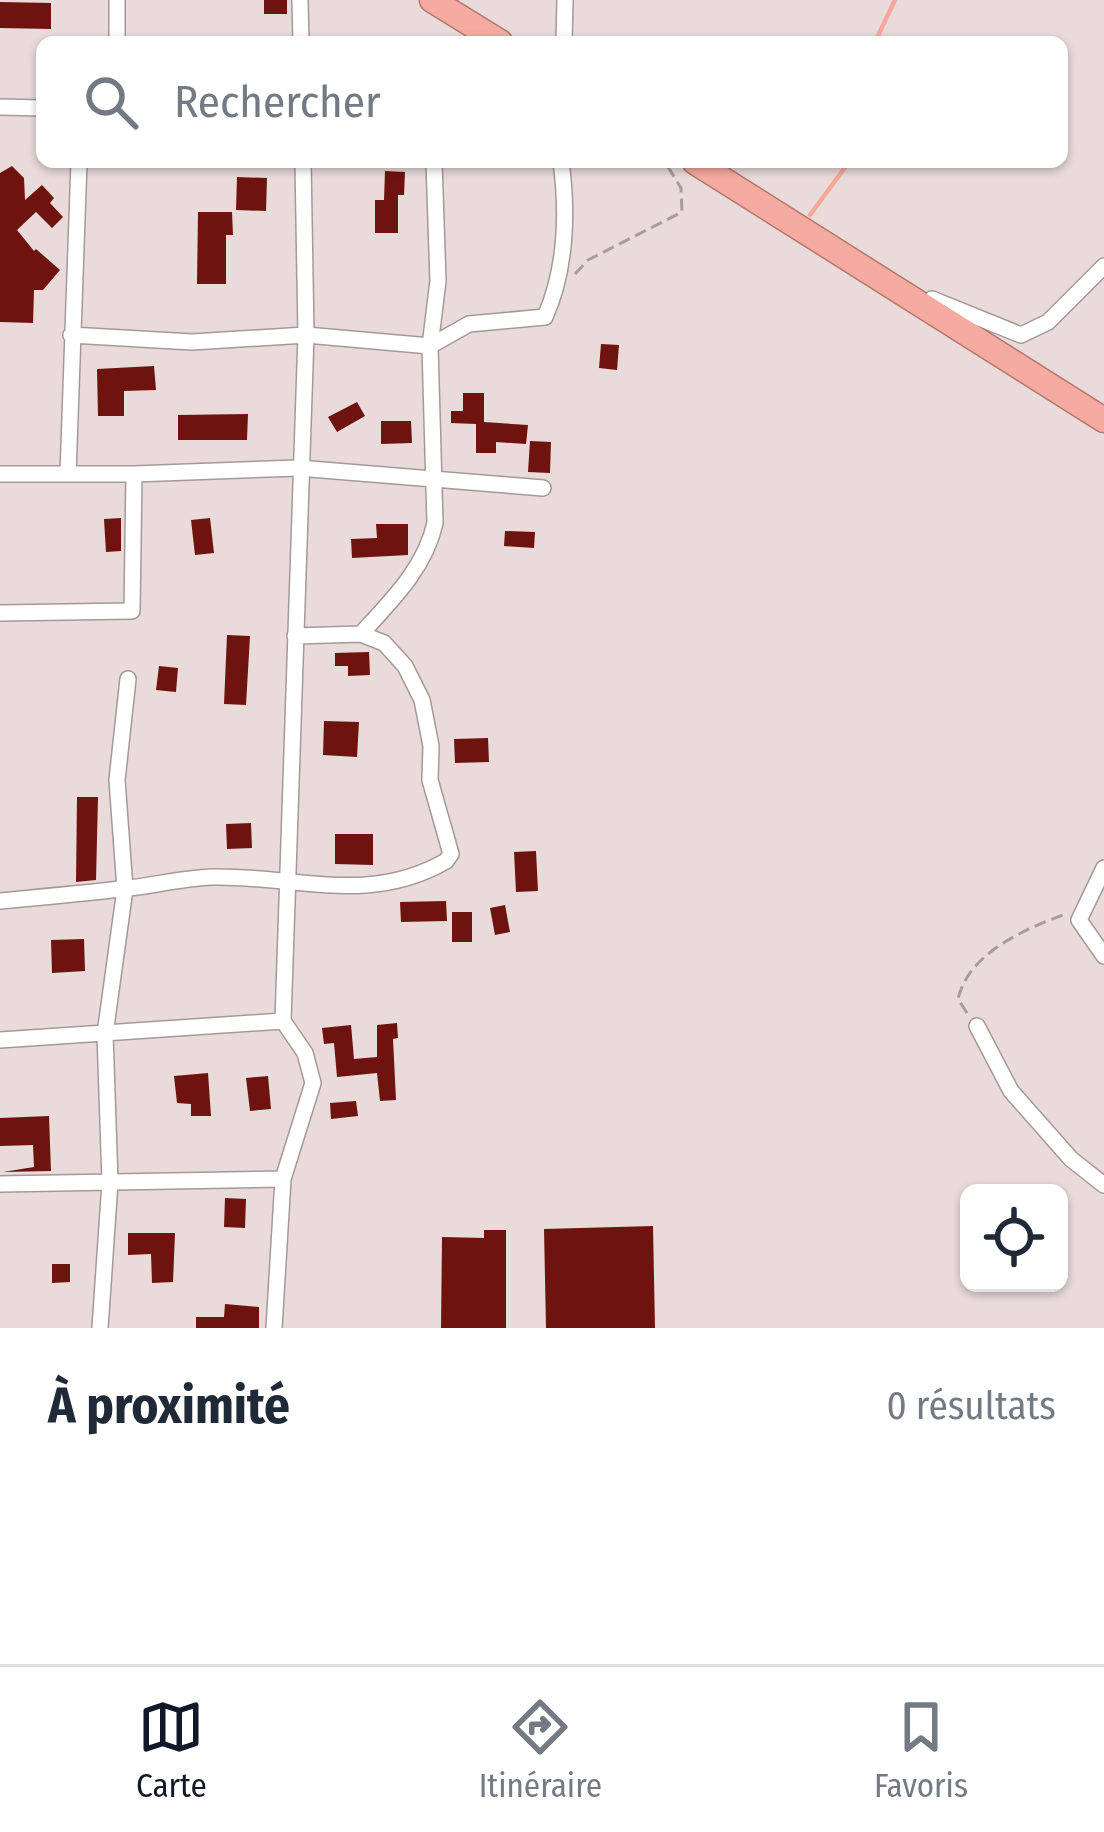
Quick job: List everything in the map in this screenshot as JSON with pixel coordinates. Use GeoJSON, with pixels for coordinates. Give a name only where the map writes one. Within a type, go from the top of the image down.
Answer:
{"type":"FeatureCollection","features":[{"type":"Feature","properties":{"kind":"highway"},"geometry":{"type":"LineString","coordinates":[[436,2],[490,36]]}},
{"type":"Feature","properties":{"kind":"highway"},"geometry":{"type":"LineString","coordinates":[[704,168],[1104,420]]}},
{"type":"Feature","properties":{"kind":"street"},"geometry":{"type":"LineString","coordinates":[[117,0],[117,36]]}},
{"type":"Feature","properties":{"kind":"street"},"geometry":{"type":"LineString","coordinates":[[300,0],[301,36]]}},
{"type":"Feature","properties":{"kind":"street"},"geometry":{"type":"LineString","coordinates":[[564,36],[565,0]]}},
{"type":"Feature","properties":{"kind":"street"},"geometry":{"type":"LineString","coordinates":[[0,107],[36,108]]}},
{"type":"Feature","properties":{"kind":"street"},"geometry":{"type":"LineString","coordinates":[[68,474],[79,168]]}},
{"type":"Feature","properties":{"kind":"street"},"geometry":{"type":"LineString","coordinates":[[274,1328],[283,1179],[313,1084],[305,1053],[283,1021],[305,335],[303,168]]}},
{"type":"Feature","properties":{"kind":"street"},"geometry":{"type":"LineString","coordinates":[[362,634],[405,586],[430,547],[435,523],[430,346],[438,281],[434,168]]}},
{"type":"Feature","properties":{"kind":"street"},"geometry":{"type":"LineString","coordinates":[[71,334],[192,342],[305,335],[430,346],[469,324],[545,317],[556,292],[562,258],[561,168]]}},
{"type":"Feature","properties":{"kind":"street"},"geometry":{"type":"LineString","coordinates":[[834,251],[864,257],[938,303],[1021,335],[1048,322],[1104,266]]}},
{"type":"Feature","properties":{"kind":"street"},"geometry":{"type":"LineString","coordinates":[[0,474],[298,468],[543,488]]}},
{"type":"Feature","properties":{"kind":"street"},"geometry":{"type":"LineString","coordinates":[[0,613],[132,611],[134,474]]}},
{"type":"Feature","properties":{"kind":"street"},"geometry":{"type":"LineString","coordinates":[[0,901],[208,877],[290,880],[328,888],[402,882],[429,871],[451,854],[430,780],[422,700],[405,666],[385,643],[362,634],[295,636]]}},
{"type":"Feature","properties":{"kind":"street"},"geometry":{"type":"LineString","coordinates":[[100,1328],[110,1182],[105,1034],[125,889],[117,780],[128,679]]}},
{"type":"Feature","properties":{"kind":"street"},"geometry":{"type":"LineString","coordinates":[[1104,868],[1079,920],[1104,956]]}},
{"type":"Feature","properties":{"kind":"street"},"geometry":{"type":"LineString","coordinates":[[0,1040],[283,1021]]}},
{"type":"Feature","properties":{"kind":"street"},"geometry":{"type":"LineString","coordinates":[[977,1026],[1011,1091],[1071,1159],[1104,1185]]}},
{"type":"Feature","properties":{"kind":"street"},"geometry":{"type":"LineString","coordinates":[[0,1184],[283,1179]]}},
{"type":"Feature","properties":{"kind":"path"},"geometry":{"type":"LineString","coordinates":[[556,292],[588,260],[682,212],[681,188],[669,168]]}},
{"type":"Feature","properties":{"kind":"path"},"geometry":{"type":"LineString","coordinates":[[977,1026],[958,999],[970,970],[1028,928],[1082,908]]}},
{"type":"Feature","properties":{"kind":"building"},"geometry":{"type":"Polygon","coordinates":[[[264,0],[287,0],[287,14],[264,14],[264,0]]]}},
{"type":"Feature","properties":{"kind":"building"},"geometry":{"type":"Polygon","coordinates":[[[0,2],[51,3],[51,29],[0,28],[0,2]]]}},
{"type":"Feature","properties":{"kind":"building"},"geometry":{"type":"Polygon","coordinates":[[[12,166],[24,178],[25,200],[42,185],[63,217],[52,228],[36,212],[17,230],[34,251],[60,270],[43,290],[34,290],[33,323],[0,322],[0,173],[12,166]]]}},
{"type":"Feature","properties":{"kind":"building"},"geometry":{"type":"Polygon","coordinates":[[[385,171],[405,172],[404,195],[398,195],[398,233],[375,233],[375,200],[384,200],[385,171]]]}},
{"type":"Feature","properties":{"kind":"building"},"geometry":{"type":"Polygon","coordinates":[[[237,177],[267,178],[266,211],[236,210],[237,177]]]}},
{"type":"Feature","properties":{"kind":"building"},"geometry":{"type":"Polygon","coordinates":[[[198,212],[232,212],[233,235],[226,235],[226,284],[197,284],[198,212]]]}},
{"type":"Feature","properties":{"kind":"building"},"geometry":{"type":"Polygon","coordinates":[[[601,344],[619,345],[617,370],[599,368],[601,344]]]}},
{"type":"Feature","properties":{"kind":"building"},"geometry":{"type":"Polygon","coordinates":[[[154,366],[156,390],[124,391],[124,416],[98,416],[97,369],[154,366]]]}},
{"type":"Feature","properties":{"kind":"building"},"geometry":{"type":"Polygon","coordinates":[[[463,393],[484,393],[484,422],[528,425],[526,444],[496,442],[496,453],[476,453],[476,424],[451,423],[451,411],[463,411],[463,393]]]}},
{"type":"Feature","properties":{"kind":"building"},"geometry":{"type":"Polygon","coordinates":[[[357,402],[365,416],[337,432],[328,417],[357,402]]]}},
{"type":"Feature","properties":{"kind":"building"},"geometry":{"type":"Polygon","coordinates":[[[248,414],[247,440],[178,440],[178,415],[248,414]]]}},
{"type":"Feature","properties":{"kind":"building"},"geometry":{"type":"Polygon","coordinates":[[[381,421],[411,421],[412,443],[381,444],[381,421]]]}},
{"type":"Feature","properties":{"kind":"building"},"geometry":{"type":"Polygon","coordinates":[[[530,441],[551,442],[550,473],[528,472],[530,441]]]}},
{"type":"Feature","properties":{"kind":"building"},"geometry":{"type":"Polygon","coordinates":[[[121,518],[121,551],[106,552],[104,519],[121,518]]]}},
{"type":"Feature","properties":{"kind":"building"},"geometry":{"type":"Polygon","coordinates":[[[210,518],[214,553],[195,555],[191,520],[210,518]]]}},
{"type":"Feature","properties":{"kind":"building"},"geometry":{"type":"Polygon","coordinates":[[[376,524],[408,524],[408,555],[352,558],[351,539],[377,538],[376,524]]]}},
{"type":"Feature","properties":{"kind":"building"},"geometry":{"type":"Polygon","coordinates":[[[505,531],[535,532],[534,548],[504,546],[505,531]]]}},
{"type":"Feature","properties":{"kind":"building"},"geometry":{"type":"Polygon","coordinates":[[[227,635],[250,636],[246,705],[224,704],[227,635]]]}},
{"type":"Feature","properties":{"kind":"building"},"geometry":{"type":"Polygon","coordinates":[[[369,652],[370,675],[348,676],[348,666],[335,666],[335,653],[369,652]]]}},
{"type":"Feature","properties":{"kind":"building"},"geometry":{"type":"Polygon","coordinates":[[[159,666],[178,668],[176,692],[156,690],[159,666]]]}},
{"type":"Feature","properties":{"kind":"building"},"geometry":{"type":"Polygon","coordinates":[[[324,721],[359,722],[357,757],[323,755],[324,721]]]}},
{"type":"Feature","properties":{"kind":"building"},"geometry":{"type":"Polygon","coordinates":[[[488,738],[489,762],[455,763],[454,739],[488,738]]]}},
{"type":"Feature","properties":{"kind":"building"},"geometry":{"type":"Polygon","coordinates":[[[77,797],[98,797],[96,880],[76,882],[77,797]]]}},
{"type":"Feature","properties":{"kind":"building"},"geometry":{"type":"Polygon","coordinates":[[[251,823],[252,848],[227,849],[226,824],[251,823]]]}},
{"type":"Feature","properties":{"kind":"building"},"geometry":{"type":"Polygon","coordinates":[[[335,834],[373,834],[373,865],[335,864],[335,834]]]}},
{"type":"Feature","properties":{"kind":"building"},"geometry":{"type":"Polygon","coordinates":[[[536,851],[538,891],[516,892],[514,852],[536,851]]]}},
{"type":"Feature","properties":{"kind":"building"},"geometry":{"type":"Polygon","coordinates":[[[446,901],[447,921],[401,922],[400,902],[446,901]]]}},
{"type":"Feature","properties":{"kind":"building"},"geometry":{"type":"Polygon","coordinates":[[[505,905],[510,932],[495,935],[490,908],[505,905]]]}},
{"type":"Feature","properties":{"kind":"building"},"geometry":{"type":"Polygon","coordinates":[[[452,912],[472,912],[472,942],[452,942],[452,912]]]}},
{"type":"Feature","properties":{"kind":"building"},"geometry":{"type":"Polygon","coordinates":[[[84,939],[85,971],[52,973],[51,940],[84,939]]]}},
{"type":"Feature","properties":{"kind":"building"},"geometry":{"type":"Polygon","coordinates":[[[397,1023],[398,1038],[393,1039],[396,1100],[380,1101],[377,1073],[337,1077],[334,1043],[324,1044],[322,1028],[351,1025],[354,1059],[377,1057],[377,1025],[397,1023]]]}},
{"type":"Feature","properties":{"kind":"building"},"geometry":{"type":"Polygon","coordinates":[[[208,1073],[211,1116],[191,1116],[191,1104],[177,1103],[174,1076],[208,1073]]]}},
{"type":"Feature","properties":{"kind":"building"},"geometry":{"type":"Polygon","coordinates":[[[268,1076],[271,1109],[250,1111],[246,1078],[268,1076]]]}},
{"type":"Feature","properties":{"kind":"building"},"geometry":{"type":"Polygon","coordinates":[[[356,1101],[358,1116],[331,1119],[330,1103],[356,1101]]]}},
{"type":"Feature","properties":{"kind":"building"},"geometry":{"type":"Polygon","coordinates":[[[49,1116],[51,1171],[3,1172],[34,1167],[33,1145],[0,1146],[0,1118],[49,1116]]]}},
{"type":"Feature","properties":{"kind":"building"},"geometry":{"type":"Polygon","coordinates":[[[225,1198],[246,1199],[245,1228],[224,1227],[225,1198]]]}},
{"type":"Feature","properties":{"kind":"building"},"geometry":{"type":"Polygon","coordinates":[[[653,1226],[655,1328],[546,1328],[544,1229],[653,1226]]]}},
{"type":"Feature","properties":{"kind":"building"},"geometry":{"type":"Polygon","coordinates":[[[484,1230],[506,1230],[506,1328],[441,1328],[442,1237],[484,1238],[484,1230]]]}},
{"type":"Feature","properties":{"kind":"building"},"geometry":{"type":"Polygon","coordinates":[[[128,1233],[175,1233],[173,1282],[152,1283],[151,1254],[128,1255],[128,1233]]]}},
{"type":"Feature","properties":{"kind":"building"},"geometry":{"type":"Polygon","coordinates":[[[52,1264],[70,1264],[70,1282],[52,1283],[52,1264]]]}},
{"type":"Feature","properties":{"kind":"building"},"geometry":{"type":"Polygon","coordinates":[[[225,1304],[259,1307],[259,1328],[196,1328],[196,1317],[224,1317],[225,1304]]]}},
{"type":"Feature","properties":{"kind":"waterway"},"geometry":{"type":"LineString","coordinates":[[878,36],[895,0]]}},
{"type":"Feature","properties":{"kind":"waterway"},"geometry":{"type":"LineString","coordinates":[[810,215],[845,168]]}}]}
